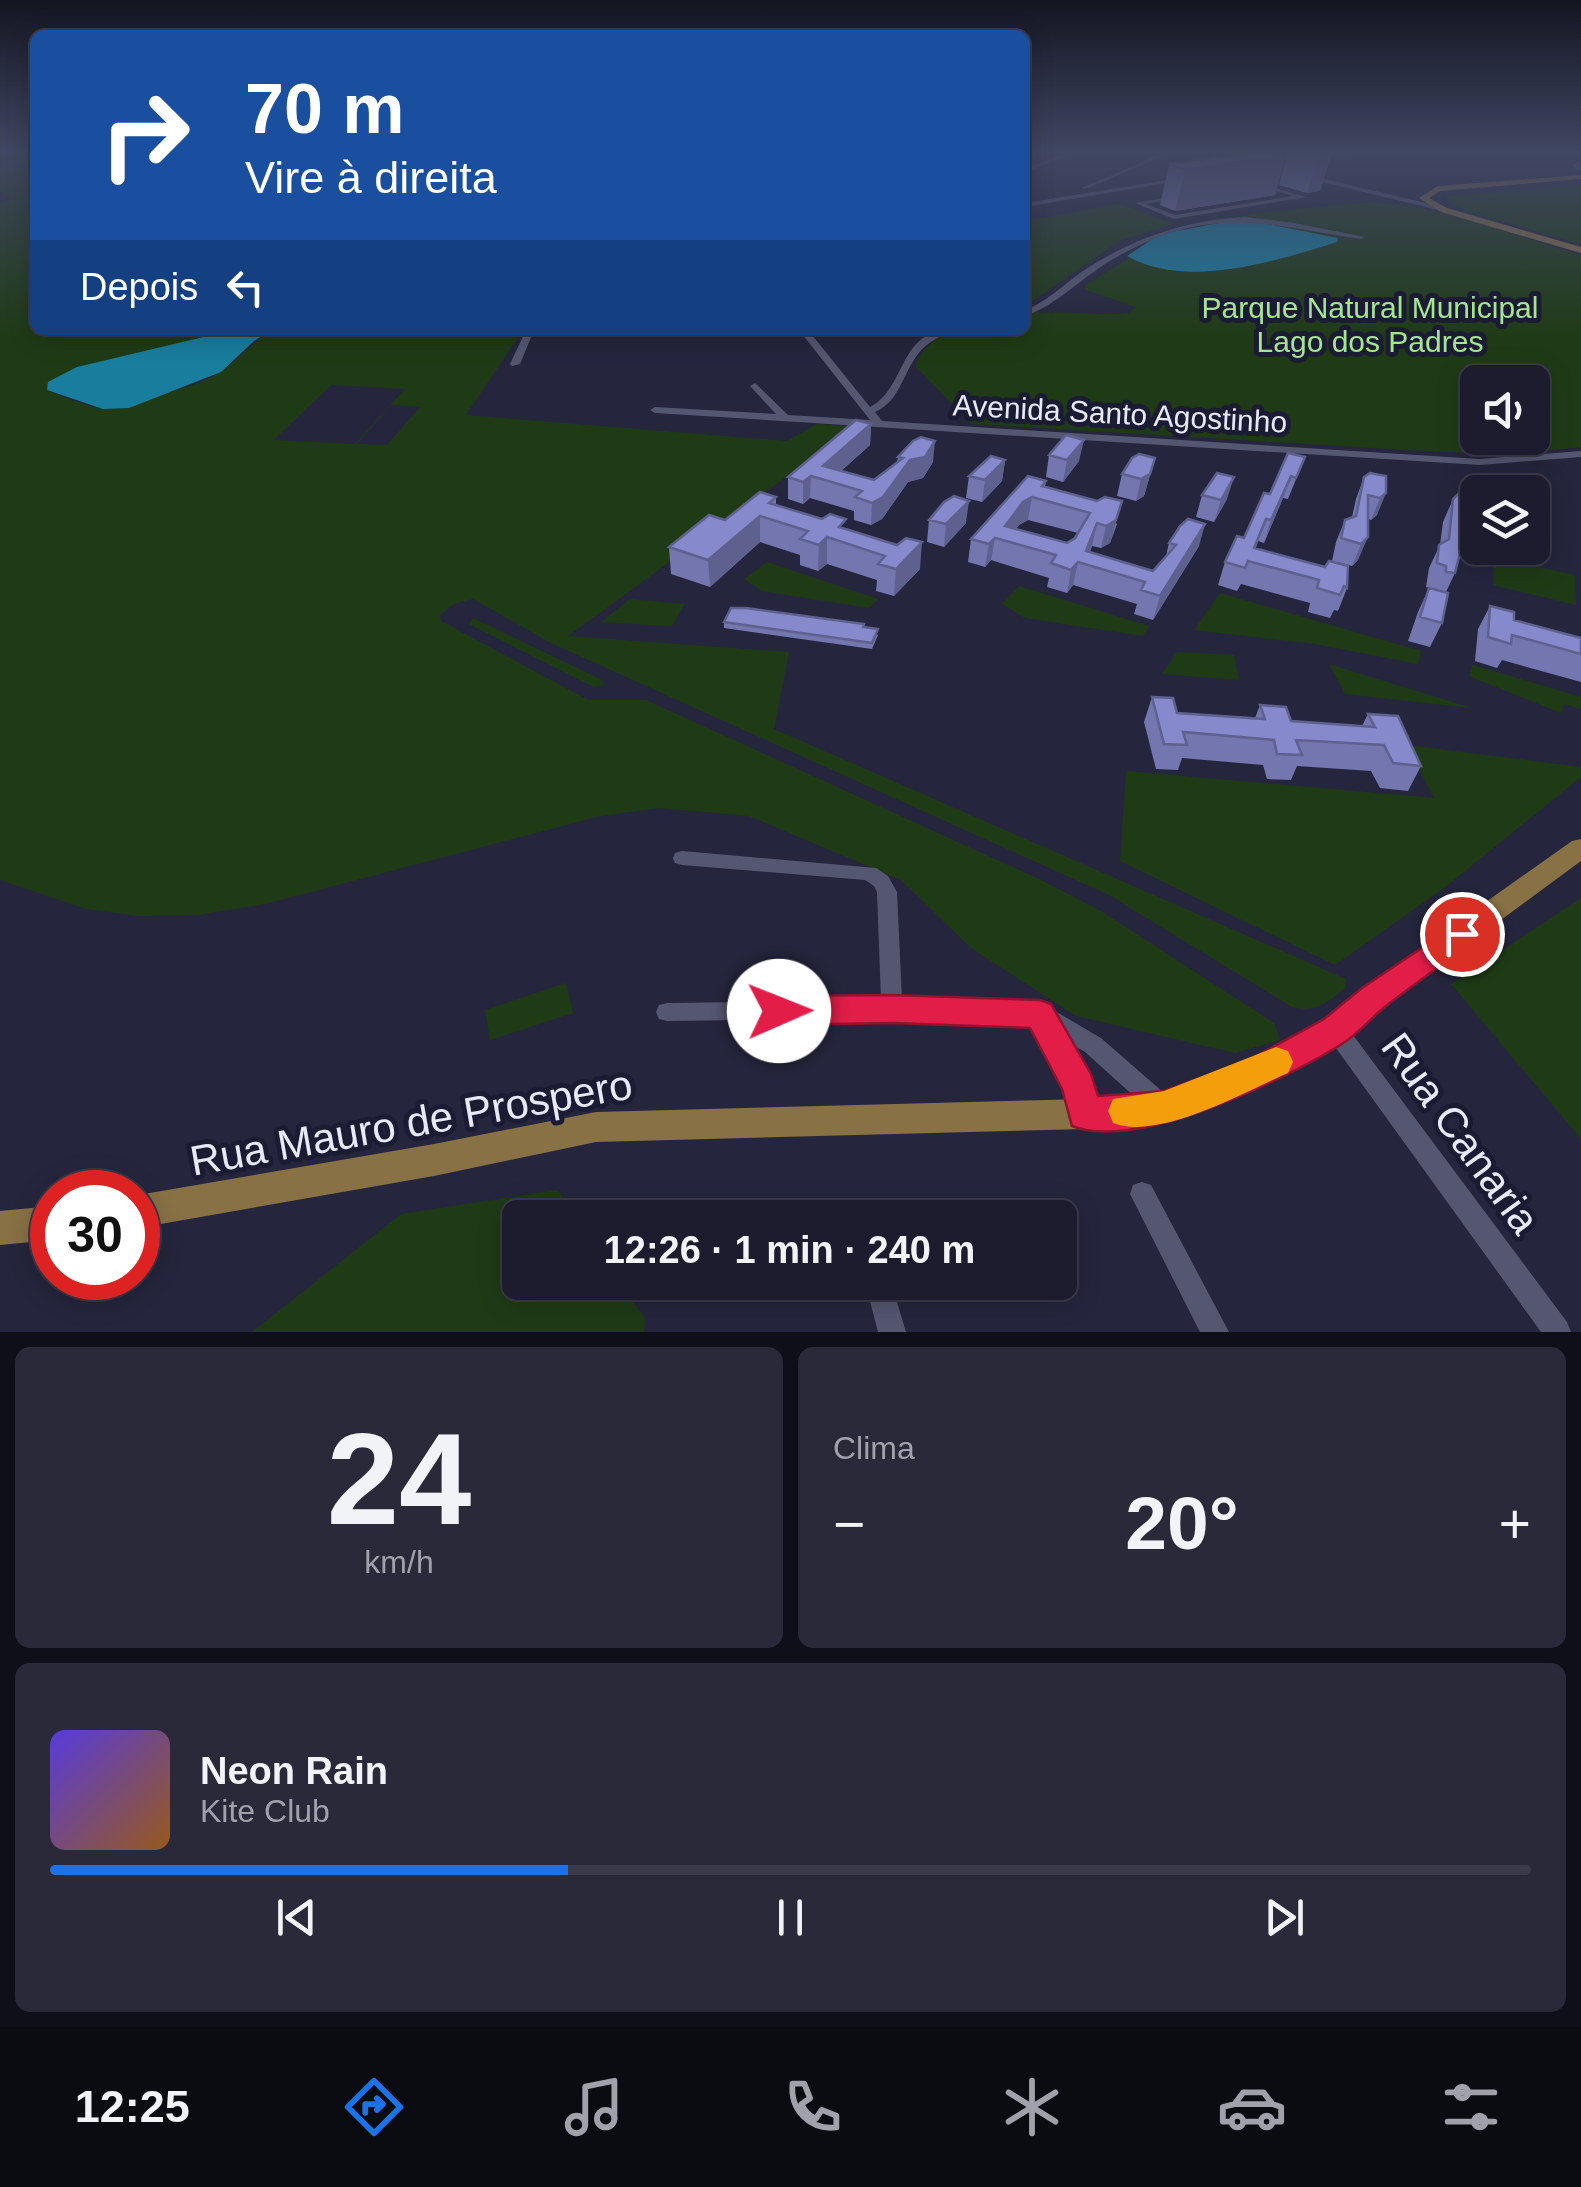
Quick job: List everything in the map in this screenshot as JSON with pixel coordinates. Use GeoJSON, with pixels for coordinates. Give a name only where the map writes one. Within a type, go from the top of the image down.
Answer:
{"type":"FeatureCollection","features":[{"type":"Feature","properties":{"kind":"main road"},"geometry":{"type":"LineString","coordinates":[[1466,213],[1581,249]]}},
{"type":"Feature","properties":{"kind":"main road","name":"Rua Mauro de Prospero"},"geometry":{"type":"LineString","coordinates":[[160,1208],[596,1127],[1084,1114],[1164,1108],[1257,1073],[1336,1030],[1373,998],[1581,848]]}},
{"type":"Feature","properties":{"kind":"main road"},"geometry":{"type":"LineString","coordinates":[[0,1228],[30,1225]]}},
{"type":"Feature","properties":{"kind":"street"},"geometry":{"type":"LineString","coordinates":[[1161,213],[1170,217],[1196,213]]}},
{"type":"Feature","properties":{"kind":"street"},"geometry":{"type":"LineString","coordinates":[[1030,311],[1129,245],[1159,234],[1242,219],[1360,237]]}},
{"type":"Feature","properties":{"kind":"street"},"geometry":{"type":"LineString","coordinates":[[515,364],[528,335]]}},
{"type":"Feature","properties":{"kind":"street"},"geometry":{"type":"LineString","coordinates":[[807,335],[880,426]]}},
{"type":"Feature","properties":{"kind":"street"},"geometry":{"type":"LineString","coordinates":[[869,411],[888,401],[914,346],[936,335]]}},
{"type":"Feature","properties":{"kind":"street"},"geometry":{"type":"LineString","coordinates":[[754,386],[786,419]]}},
{"type":"Feature","properties":{"kind":"street","name":"Avenida Santo Agostinho"},"geometry":{"type":"LineString","coordinates":[[655,410],[1480,462],[1581,454]]}},
{"type":"Feature","properties":{"kind":"street"},"geometry":{"type":"LineString","coordinates":[[682,858],[869,873],[881,881],[887,892],[892,1009]]}},
{"type":"Feature","properties":{"kind":"street"},"geometry":{"type":"LineString","coordinates":[[667,1012],[892,1009],[1040,1014],[1093,1045],[1164,1108]]}},
{"type":"Feature","properties":{"kind":"street"},"geometry":{"type":"LineString","coordinates":[[1040,1014],[1078,1086],[1084,1114]]}},
{"type":"Feature","properties":{"kind":"street","name":"Rua Canaria"},"geometry":{"type":"LineString","coordinates":[[1336,1030],[1556,1332]]}},
{"type":"Feature","properties":{"kind":"street"},"geometry":{"type":"LineString","coordinates":[[1142,1194],[1215,1332]]}},
{"type":"Feature","properties":{"kind":"street"},"geometry":{"type":"LineString","coordinates":[[883,1300],[892,1332]]}},
{"type":"Feature","properties":{"kind":"green space"},"geometry":{"type":"Polygon","coordinates":[[[0,213],[30,213],[30,335],[218,335],[48,390],[82,404],[119,407],[199,383],[224,369],[265,335],[520,335],[466,415],[787,441],[817,424],[856,426],[568,636],[789,652],[774,729],[1346,979],[1345,988],[1321,1005],[1308,1009],[1292,1007],[1109,895],[551,643],[473,599],[454,604],[440,615],[441,621],[588,700],[646,700],[1039,879],[1101,911],[1274,1023],[1280,1040],[1235,1053],[1076,1016],[971,948],[901,880],[749,816],[659,808],[601,816],[265,904],[198,915],[139,916],[86,909],[0,880],[0,213]],[[331,385],[274,440],[355,444],[405,389],[331,385]],[[391,405],[357,444],[387,445],[420,407],[391,405]]]}},
{"type":"Feature","properties":{"kind":"green space"},"geometry":{"type":"Polygon","coordinates":[[[1069,213],[1145,213],[1175,224],[1121,240],[1030,303],[1030,220],[1069,213]]]}},
{"type":"Feature","properties":{"kind":"green space","name":"Parque Natural Municipal Lago dos Padres"},"geometry":{"type":"Polygon","coordinates":[[[1257,213],[1445,213],[1581,255],[1581,447],[1550,450],[1550,365],[1460,365],[1460,452],[972,424],[915,366],[923,351],[945,335],[1030,335],[1030,314],[1036,313],[1129,313],[1136,307],[1086,290],[1085,285],[1128,259],[1130,252],[1191,228],[1257,213]]]}},
{"type":"Feature","properties":{"kind":"green space"},"geometry":{"type":"Polygon","coordinates":[[[1474,213],[1581,213],[1581,244],[1474,213]]]}},
{"type":"Feature","properties":{"kind":"green space"},"geometry":{"type":"Polygon","coordinates":[[[767,562],[878,599],[869,608],[762,591],[744,579],[767,562]]]}},
{"type":"Feature","properties":{"kind":"green space"},"geometry":{"type":"Polygon","coordinates":[[[1494,565],[1530,565],[1575,575],[1576,605],[1493,585],[1494,565]]]}},
{"type":"Feature","properties":{"kind":"green space"},"geometry":{"type":"Polygon","coordinates":[[[1019,586],[1149,626],[1143,636],[1025,618],[1002,604],[1019,586]]]}},
{"type":"Feature","properties":{"kind":"green space"},"geometry":{"type":"Polygon","coordinates":[[[1220,593],[1421,651],[1418,664],[1315,644],[1194,630],[1220,593]]]}},
{"type":"Feature","properties":{"kind":"green space"},"geometry":{"type":"Polygon","coordinates":[[[630,599],[685,604],[672,626],[601,622],[630,599]]]}},
{"type":"Feature","properties":{"kind":"green space"},"geometry":{"type":"Polygon","coordinates":[[[473,618],[602,680],[603,685],[594,687],[469,624],[473,618]]]}},
{"type":"Feature","properties":{"kind":"green space"},"geometry":{"type":"Polygon","coordinates":[[[1177,652],[1234,655],[1239,680],[1162,674],[1177,652]]]}},
{"type":"Feature","properties":{"kind":"green space"},"geometry":{"type":"Polygon","coordinates":[[[1329,664],[1472,708],[1345,694],[1329,664]]]}},
{"type":"Feature","properties":{"kind":"green space"},"geometry":{"type":"Polygon","coordinates":[[[1473,665],[1581,697],[1581,709],[1564,704],[1561,713],[1469,676],[1473,665]]]}},
{"type":"Feature","properties":{"kind":"green space"},"geometry":{"type":"Polygon","coordinates":[[[1407,745],[1581,767],[1581,777],[1444,888],[1335,965],[1120,861],[1126,771],[1434,798],[1407,745]]]}},
{"type":"Feature","properties":{"kind":"green space"},"geometry":{"type":"Polygon","coordinates":[[[1581,898],[1581,1139],[1451,984],[1581,898]]]}},
{"type":"Feature","properties":{"kind":"green space"},"geometry":{"type":"Polygon","coordinates":[[[566,983],[573,1013],[490,1040],[485,1010],[566,983]]]}},
{"type":"Feature","properties":{"kind":"green space"},"geometry":{"type":"Polygon","coordinates":[[[558,1190],[565,1200],[502,1200],[502,1300],[632,1300],[645,1318],[644,1332],[252,1332],[401,1214],[558,1190]]]}},
{"type":"Feature","properties":{"kind":"water"},"geometry":{"type":"Polygon","coordinates":[[[1242,219],[1338,238],[1337,242],[1260,264],[1204,272],[1151,266],[1127,256],[1160,234],[1242,219]]]}},
{"type":"Feature","properties":{"kind":"water"},"geometry":{"type":"Polygon","coordinates":[[[212,335],[264,335],[221,372],[129,408],[103,409],[47,390],[48,382],[77,367],[212,335]]]}},
{"type":"Feature","properties":{"kind":"building"},"geometry":{"type":"Polygon","coordinates":[[[856,420],[871,424],[823,466],[874,480],[903,458],[898,457],[913,441],[921,437],[935,441],[925,457],[910,460],[883,497],[872,503],[855,497],[862,491],[811,476],[803,482],[788,477],[856,420]]]}},
{"type":"Feature","properties":{"kind":"building"},"geometry":{"type":"Polygon","coordinates":[[[1066,435],[1084,440],[1067,460],[1049,455],[1066,435]]]}},
{"type":"Feature","properties":{"kind":"building"},"geometry":{"type":"Polygon","coordinates":[[[1288,453],[1305,457],[1296,478],[1291,476],[1271,520],[1266,519],[1254,548],[1325,567],[1329,561],[1348,566],[1347,588],[1344,586],[1340,595],[1317,588],[1319,580],[1248,561],[1245,568],[1225,562],[1237,536],[1244,538],[1264,493],[1270,494],[1288,453]]]}},
{"type":"Feature","properties":{"kind":"building"},"geometry":{"type":"Polygon","coordinates":[[[1139,454],[1155,458],[1150,474],[1141,479],[1122,474],[1132,458],[1139,454]]]}},
{"type":"Feature","properties":{"kind":"building"},"geometry":{"type":"Polygon","coordinates":[[[991,456],[1005,460],[985,480],[969,476],[991,456]]]}},
{"type":"Feature","properties":{"kind":"building"},"geometry":{"type":"Polygon","coordinates":[[[1217,473],[1234,477],[1221,500],[1202,495],[1217,473]]]}},
{"type":"Feature","properties":{"kind":"building"},"geometry":{"type":"Polygon","coordinates":[[[1370,473],[1386,476],[1386,493],[1380,498],[1368,495],[1368,537],[1361,544],[1341,538],[1345,520],[1356,516],[1364,477],[1370,473]]]}},
{"type":"Feature","properties":{"kind":"building"},"geometry":{"type":"Polygon","coordinates":[[[1028,476],[1046,481],[1042,486],[1097,501],[1105,497],[1122,501],[1116,520],[1106,526],[1097,523],[1086,551],[1153,571],[1176,545],[1169,543],[1180,526],[1188,519],[1205,524],[1160,596],[1141,590],[1145,582],[1078,562],[1071,570],[1051,563],[1056,555],[995,538],[989,544],[971,539],[1028,476]],[[1032,497],[1023,502],[1005,526],[1067,543],[1075,538],[1090,513],[1032,497]]]}},
{"type":"Feature","properties":{"kind":"building"},"geometry":{"type":"Polygon","coordinates":[[[760,492],[776,497],[769,503],[822,519],[830,514],[846,519],[839,527],[897,545],[906,538],[922,542],[896,569],[878,564],[885,556],[827,537],[819,545],[800,539],[808,531],[760,516],[708,560],[669,547],[709,515],[725,520],[760,492]]]}},
{"type":"Feature","properties":{"kind":"building"},"geometry":{"type":"Polygon","coordinates":[[[1460,494],[1460,553],[1455,573],[1446,572],[1446,566],[1437,563],[1439,545],[1449,539],[1453,499],[1460,494]]]}},
{"type":"Feature","properties":{"kind":"building"},"geometry":{"type":"Polygon","coordinates":[[[954,496],[969,501],[946,524],[929,520],[944,502],[954,496]]]}},
{"type":"Feature","properties":{"kind":"building"},"geometry":{"type":"Polygon","coordinates":[[[1429,588],[1448,593],[1442,623],[1420,617],[1429,588]]]}},
{"type":"Feature","properties":{"kind":"building"},"geometry":{"type":"Polygon","coordinates":[[[1490,606],[1514,612],[1514,620],[1581,638],[1581,654],[1512,635],[1511,644],[1488,637],[1490,606]]]}},
{"type":"Feature","properties":{"kind":"building"},"geometry":{"type":"Polygon","coordinates":[[[731,608],[878,629],[872,643],[724,622],[731,608]]]}},
{"type":"Feature","properties":{"kind":"building"},"geometry":{"type":"Polygon","coordinates":[[[1152,697],[1173,698],[1177,713],[1265,719],[1260,705],[1286,707],[1291,721],[1375,727],[1368,714],[1398,716],[1421,766],[1393,763],[1384,745],[1296,740],[1302,755],[1277,754],[1274,740],[1183,732],[1187,745],[1164,744],[1152,697]]]}},
{"type":"Feature","properties":{"kind":"slow traffic"},"geometry":{"type":"LineString","coordinates":[[1126,1111],[1164,1108],[1276,1062]]}},
{"type":"Feature","properties":{"kind":"route"},"geometry":{"type":"LineString","coordinates":[[779,1011],[892,1009],[1040,1014],[1078,1086],[1084,1114],[1164,1108],[1257,1073],[1336,1030],[1373,998],[1462,934]]}}]}
